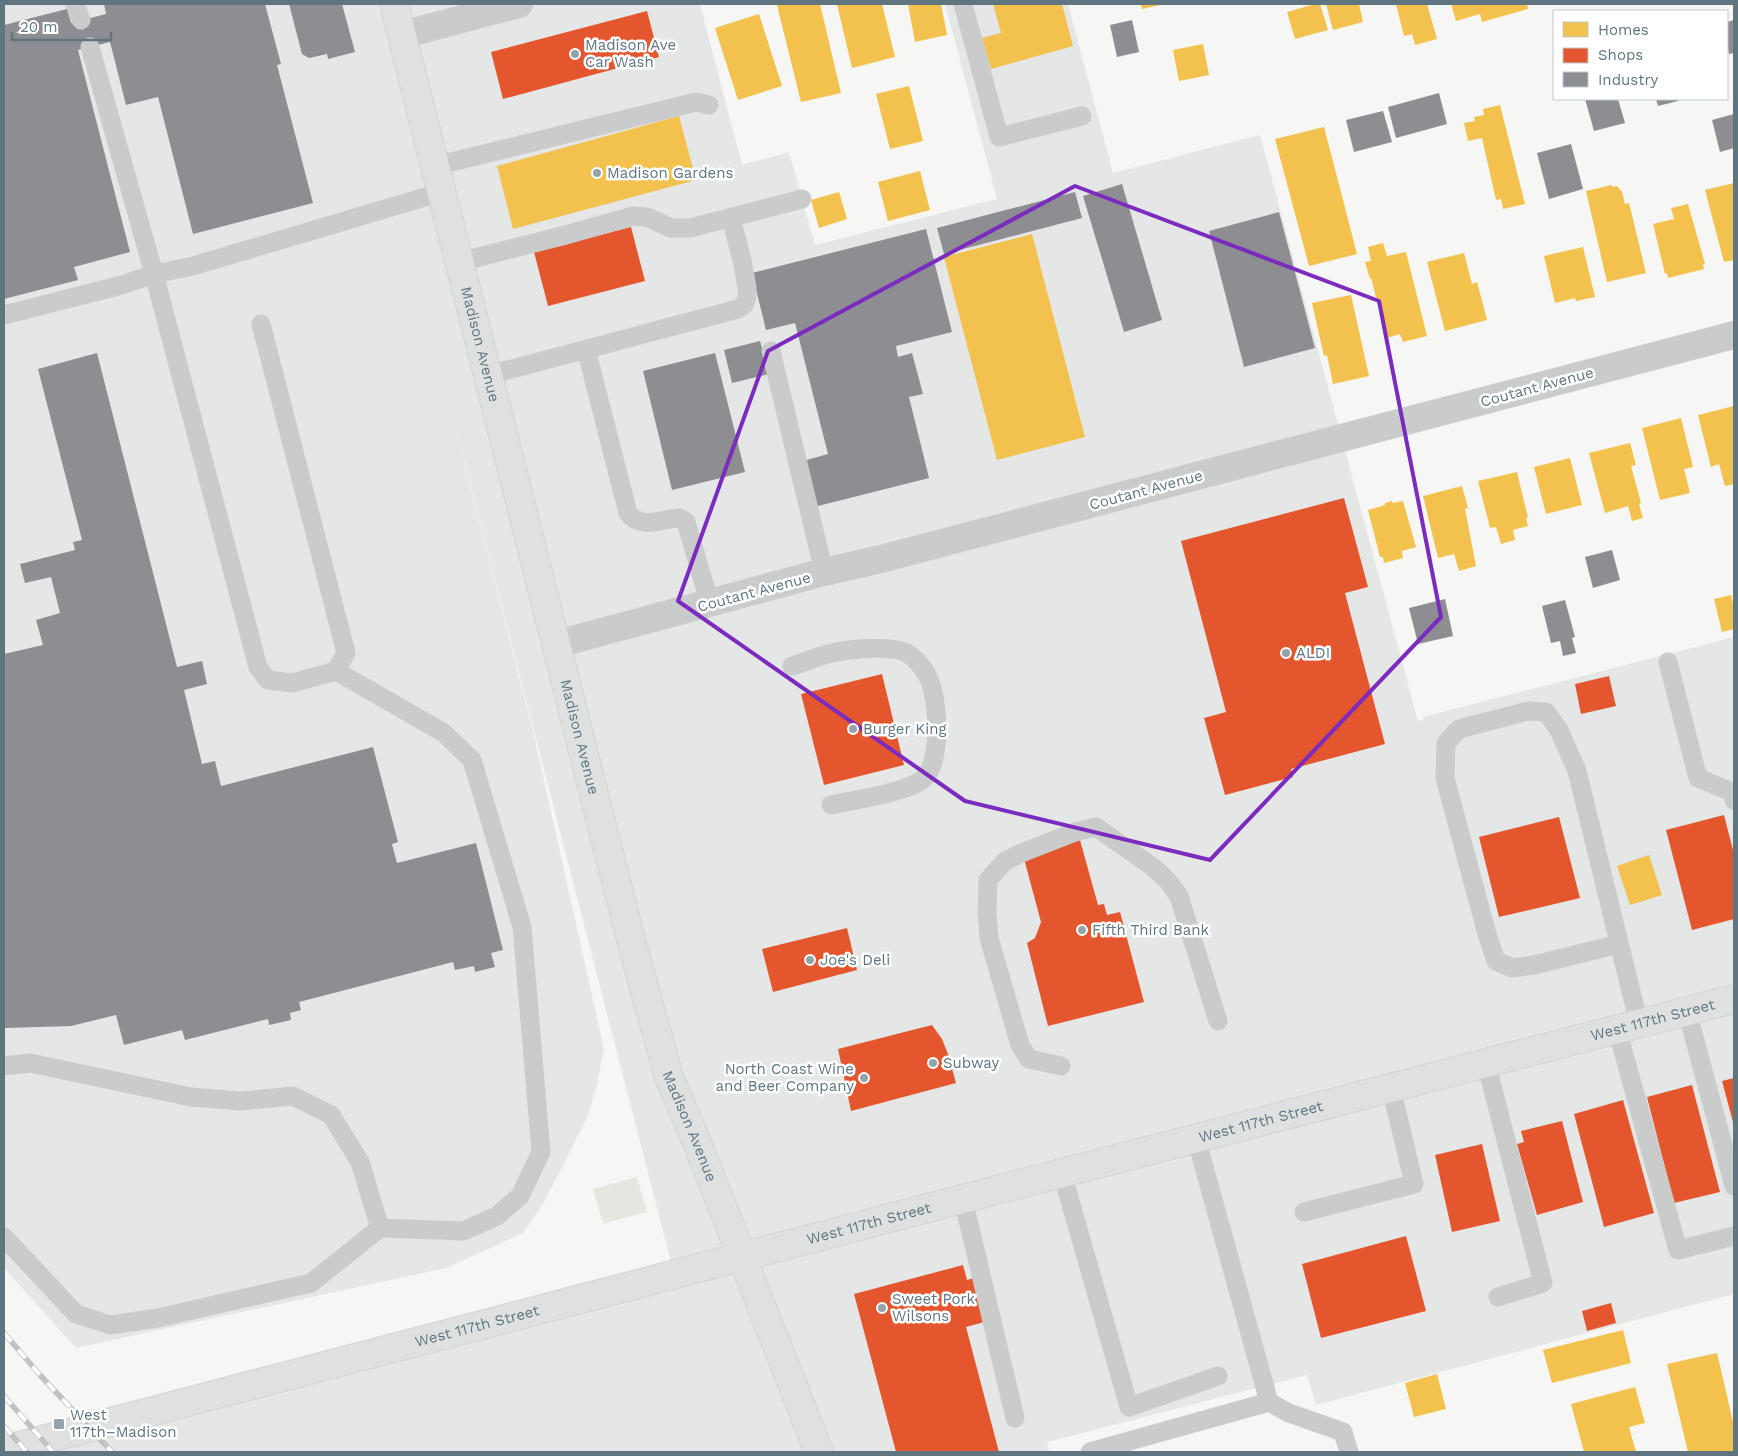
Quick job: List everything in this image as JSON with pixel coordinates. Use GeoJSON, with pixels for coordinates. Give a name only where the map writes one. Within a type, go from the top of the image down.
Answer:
{"type":"FeatureCollection","features":[{"type":"Feature","properties":{"kind":"main road","name":"Madison Avenue"},"geometry":{"type":"LineString","coordinates":[[394,4],[631,940],[670,1077],[818,1452]]}},
{"type":"Feature","properties":{"kind":"main road","name":"West 117th Street"},"geometry":{"type":"LineString","coordinates":[[4,1450],[742,1256],[1734,999]]}},
{"type":"Feature","properties":{"kind":"street"},"geometry":{"type":"LineString","coordinates":[[402,35],[519,4]]}},
{"type":"Feature","properties":{"kind":"street","name":"Coutant Avenue"},"geometry":{"type":"LineString","coordinates":[[557,644],[824,572],[939,544],[1734,336]]}},
{"type":"Feature","properties":{"kind":"lane"},"geometry":{"type":"LineString","coordinates":[[963,4],[999,137],[1082,116]]}},
{"type":"Feature","properties":{"kind":"lane"},"geometry":{"type":"LineString","coordinates":[[4,1237],[76,1314],[110,1325],[158,1318],[311,1283],[380,1228],[463,1231],[497,1216],[520,1196],[541,1152],[522,927],[472,760],[444,733],[336,671],[292,683],[268,680],[258,667],[154,274],[90,47]]}},
{"type":"Feature","properties":{"kind":"lane"},"geometry":{"type":"LineString","coordinates":[[436,166],[696,102],[709,105]]}},
{"type":"Feature","properties":{"kind":"lane"},"geometry":{"type":"LineString","coordinates":[[4,315],[122,285],[154,274],[193,266],[442,192]]}},
{"type":"Feature","properties":{"kind":"lane"},"geometry":{"type":"LineString","coordinates":[[460,262],[633,216],[646,217],[671,228],[690,228],[802,199]]}},
{"type":"Feature","properties":{"kind":"lane"},"geometry":{"type":"LineString","coordinates":[[489,375],[738,309],[744,305],[747,297],[747,288],[731,218]]}},
{"type":"Feature","properties":{"kind":"lane"},"geometry":{"type":"LineString","coordinates":[[261,324],[346,653],[336,671]]}},
{"type":"Feature","properties":{"kind":"lane"},"geometry":{"type":"LineString","coordinates":[[586,349],[628,513],[632,519],[641,523],[679,518],[686,522],[710,604]]}},
{"type":"Feature","properties":{"kind":"lane"},"geometry":{"type":"LineString","coordinates":[[771,351],[824,572]]}},
{"type":"Feature","properties":{"kind":"lane"},"geometry":{"type":"LineString","coordinates":[[792,666],[832,653],[890,648],[907,653],[920,664],[928,675],[934,695],[937,719],[936,749],[933,764],[923,779],[903,789],[831,805]]}},
{"type":"Feature","properties":{"kind":"lane"},"geometry":{"type":"LineString","coordinates":[[1668,662],[1698,778],[1732,792],[1734,800]]}},
{"type":"Feature","properties":{"kind":"lane"},"geometry":{"type":"LineString","coordinates":[[1619,944],[1534,965],[1512,968],[1496,961],[1445,778],[1446,743],[1459,729],[1528,711],[1546,712],[1560,730],[1577,770],[1619,944],[1628,1026],[1678,1250],[1734,1236]]}},
{"type":"Feature","properties":{"kind":"lane"},"geometry":{"type":"LineString","coordinates":[[1061,1066],[1028,1060],[1020,1045],[989,938],[987,913],[988,880],[1004,862],[1019,854],[1075,832],[1096,827],[1153,867],[1167,880],[1179,896],[1218,1021]]}},
{"type":"Feature","properties":{"kind":"lane"},"geometry":{"type":"LineString","coordinates":[[1687,1011],[1734,1186]]}},
{"type":"Feature","properties":{"kind":"lane"},"geometry":{"type":"LineString","coordinates":[[4,1066],[30,1063],[191,1097],[240,1100],[292,1096],[331,1115],[360,1162],[380,1228]]}},
{"type":"Feature","properties":{"kind":"lane"},"geometry":{"type":"LineString","coordinates":[[1486,1064],[1544,1283],[1498,1297]]}},
{"type":"Feature","properties":{"kind":"lane"},"geometry":{"type":"LineString","coordinates":[[1304,1212],[1414,1184],[1391,1088]]}},
{"type":"Feature","properties":{"kind":"lane"},"geometry":{"type":"LineString","coordinates":[[1196,1138],[1269,1402]]}},
{"type":"Feature","properties":{"kind":"lane"},"geometry":{"type":"LineString","coordinates":[[1062,1173],[1128,1407],[1218,1376]]}},
{"type":"Feature","properties":{"kind":"lane"},"geometry":{"type":"LineString","coordinates":[[963,1199],[1015,1418]]}},
{"type":"Feature","properties":{"kind":"lane"},"geometry":{"type":"LineString","coordinates":[[1090,1452],[1269,1402],[1289,1413],[1343,1432],[1349,1452]]}},
{"type":"Feature","properties":{"kind":"highlighted area"},"geometry":{"type":"Polygon","coordinates":[[[1075,186],[1379,301],[1441,617],[1210,860],[965,801],[678,601],[768,351],[1075,186]]]}},
{"type":"Feature","properties":{"kind":"shaded area"},"geometry":{"type":"Polygon","coordinates":[[[4,4],[700,4],[742,165],[789,152],[815,245],[997,199],[945,4],[1068,4],[1113,173],[1260,135],[1418,721],[1424,719],[1423,717],[1734,637],[1734,992],[672,1266],[442,374],[533,731],[604,1049],[596,1089],[587,1118],[543,1204],[523,1233],[446,1268],[76,1348],[4,1268],[4,4]]]}},
{"type":"Feature","properties":{"kind":"shaded area"},"geometry":{"type":"Polygon","coordinates":[[[1734,999],[1734,1294],[1316,1405],[1307,1375],[1047,1442],[1049,1452],[27,1452],[1734,999]]]}},
{"type":"Feature","properties":{"kind":"shaded area"},"geometry":{"type":"Polygon","coordinates":[[[637,1177],[647,1212],[603,1224],[593,1189],[637,1177]]]}},
{"type":"Feature","properties":{"kind":"building: Homes"},"geometry":{"type":"Polygon","coordinates":[[[820,4],[841,93],[801,102],[777,5],[820,4]]]}},
{"type":"Feature","properties":{"kind":"building: Homes"},"geometry":{"type":"Polygon","coordinates":[[[837,4],[882,4],[895,57],[852,68],[837,4]]]}},
{"type":"Feature","properties":{"kind":"building: Homes"},"geometry":{"type":"Polygon","coordinates":[[[908,4],[941,4],[947,35],[915,42],[908,4]]]}},
{"type":"Feature","properties":{"kind":"building: Homes"},"geometry":{"type":"Polygon","coordinates":[[[993,4],[1062,4],[1073,46],[991,69],[982,38],[1001,33],[993,4]]]}},
{"type":"Feature","properties":{"kind":"building: Homes"},"geometry":{"type":"Polygon","coordinates":[[[1141,4],[1160,4],[1160,5],[1142,9],[1141,4]]]}},
{"type":"Feature","properties":{"kind":"building: Homes"},"geometry":{"type":"Polygon","coordinates":[[[1320,4],[1328,30],[1295,39],[1287,12],[1320,4]]]}},
{"type":"Feature","properties":{"kind":"building: Homes"},"geometry":{"type":"Polygon","coordinates":[[[1326,4],[1359,4],[1363,22],[1333,30],[1326,4]]]}},
{"type":"Feature","properties":{"kind":"building: Homes"},"geometry":{"type":"Polygon","coordinates":[[[1396,4],[1427,4],[1437,39],[1415,45],[1412,34],[1404,36],[1396,4]]]}},
{"type":"Feature","properties":{"kind":"building: Homes"},"geometry":{"type":"Polygon","coordinates":[[[1451,4],[1527,4],[1528,9],[1482,22],[1480,14],[1456,21],[1451,4]]]}},
{"type":"Feature","properties":{"kind":"building: Homes"},"geometry":{"type":"Polygon","coordinates":[[[759,14],[782,86],[738,100],[715,28],[759,14]]]}},
{"type":"Feature","properties":{"kind":"building: Homes"},"geometry":{"type":"Polygon","coordinates":[[[1203,44],[1209,75],[1179,81],[1173,50],[1203,44]]]}},
{"type":"Feature","properties":{"kind":"building: Homes"},"geometry":{"type":"Polygon","coordinates":[[[909,86],[923,141],[890,149],[876,94],[909,86]]]}},
{"type":"Feature","properties":{"kind":"building: Homes"},"geometry":{"type":"Polygon","coordinates":[[[1500,105],[1525,204],[1503,209],[1501,199],[1496,200],[1482,138],[1468,141],[1464,123],[1475,121],[1474,117],[1484,115],[1483,109],[1500,105]]]}},
{"type":"Feature","properties":{"kind":"building: Homes","name":"Madison Gardens"},"geometry":{"type":"Polygon","coordinates":[[[679,116],[696,180],[513,229],[497,166],[679,116]]]}},
{"type":"Feature","properties":{"kind":"building: Homes"},"geometry":{"type":"Polygon","coordinates":[[[1324,127],[1357,254],[1309,266],[1275,139],[1324,127]]]}},
{"type":"Feature","properties":{"kind":"building: Homes"},"geometry":{"type":"Polygon","coordinates":[[[920,171],[930,210],[888,221],[878,182],[920,171]]]}},
{"type":"Feature","properties":{"kind":"building: Homes"},"geometry":{"type":"Polygon","coordinates":[[[1734,183],[1734,260],[1724,262],[1705,190],[1734,183]]]}},
{"type":"Feature","properties":{"kind":"building: Homes"},"geometry":{"type":"Polygon","coordinates":[[[1612,185],[1612,187],[1617,186],[1622,192],[1625,204],[1629,203],[1646,273],[1607,282],[1586,191],[1612,185]]]}},
{"type":"Feature","properties":{"kind":"building: Homes"},"geometry":{"type":"Polygon","coordinates":[[[839,192],[847,219],[819,228],[811,200],[839,192]]]}},
{"type":"Feature","properties":{"kind":"building: Homes"},"geometry":{"type":"Polygon","coordinates":[[[1688,204],[1705,264],[1703,264],[1704,269],[1668,278],[1667,273],[1665,274],[1653,224],[1674,219],[1671,208],[1688,204]]]}},
{"type":"Feature","properties":{"kind":"building: Homes"},"geometry":{"type":"Polygon","coordinates":[[[1032,234],[1085,437],[997,460],[944,257],[1032,234]]]}},
{"type":"Feature","properties":{"kind":"building: Homes"},"geometry":{"type":"Polygon","coordinates":[[[1383,243],[1387,256],[1406,252],[1427,336],[1403,342],[1400,334],[1387,338],[1365,262],[1371,261],[1368,247],[1383,243]]]}},
{"type":"Feature","properties":{"kind":"building: Homes"},"geometry":{"type":"Polygon","coordinates":[[[1583,247],[1595,297],[1576,301],[1575,298],[1555,303],[1544,256],[1583,247]]]}},
{"type":"Feature","properties":{"kind":"building: Homes"},"geometry":{"type":"Polygon","coordinates":[[[1464,253],[1472,284],[1477,282],[1487,320],[1445,331],[1427,262],[1464,253]]]}},
{"type":"Feature","properties":{"kind":"building: Homes"},"geometry":{"type":"Polygon","coordinates":[[[1351,295],[1369,376],[1333,384],[1327,355],[1324,356],[1312,303],[1351,295]]]}},
{"type":"Feature","properties":{"kind":"building: Homes"},"geometry":{"type":"Polygon","coordinates":[[[1734,406],[1734,484],[1725,486],[1719,464],[1711,467],[1698,415],[1734,406]]]}},
{"type":"Feature","properties":{"kind":"building: Homes"},"geometry":{"type":"Polygon","coordinates":[[[1681,418],[1693,467],[1684,469],[1690,493],[1660,500],[1642,428],[1681,418]]]}},
{"type":"Feature","properties":{"kind":"building: Homes"},"geometry":{"type":"Polygon","coordinates":[[[1630,443],[1636,465],[1631,466],[1643,518],[1632,521],[1628,506],[1605,513],[1589,453],[1630,443]]]}},
{"type":"Feature","properties":{"kind":"building: Homes"},"geometry":{"type":"Polygon","coordinates":[[[1570,458],[1582,505],[1546,514],[1534,467],[1570,458]]]}},
{"type":"Feature","properties":{"kind":"building: Homes"},"geometry":{"type":"Polygon","coordinates":[[[1517,472],[1528,518],[1526,518],[1528,526],[1513,530],[1515,540],[1501,544],[1496,527],[1490,528],[1478,481],[1517,472]]]}},
{"type":"Feature","properties":{"kind":"building: Homes"},"geometry":{"type":"Polygon","coordinates":[[[1462,486],[1468,508],[1465,509],[1476,566],[1459,571],[1454,554],[1438,558],[1423,496],[1462,486]]]}},
{"type":"Feature","properties":{"kind":"building: Homes"},"geometry":{"type":"Polygon","coordinates":[[[1392,501],[1393,503],[1403,501],[1416,547],[1402,551],[1403,558],[1384,563],[1383,557],[1380,557],[1368,510],[1392,501]]]}},
{"type":"Feature","properties":{"kind":"building: Homes"},"geometry":{"type":"Polygon","coordinates":[[[1731,595],[1734,608],[1734,629],[1722,632],[1714,599],[1731,595]]]}},
{"type":"Feature","properties":{"kind":"building: Homes"},"geometry":{"type":"Polygon","coordinates":[[[1649,855],[1662,895],[1630,905],[1617,866],[1649,855]]]}},
{"type":"Feature","properties":{"kind":"building: Homes"},"geometry":{"type":"Polygon","coordinates":[[[1623,1330],[1631,1363],[1552,1383],[1543,1350],[1623,1330]]]}},
{"type":"Feature","properties":{"kind":"building: Homes"},"geometry":{"type":"Polygon","coordinates":[[[1717,1353],[1734,1426],[1734,1452],[1688,1452],[1667,1364],[1717,1353]]]}},
{"type":"Feature","properties":{"kind":"building: Homes"},"geometry":{"type":"Polygon","coordinates":[[[1437,1374],[1446,1409],[1414,1417],[1405,1383],[1437,1374]]]}},
{"type":"Feature","properties":{"kind":"building: Homes"},"geometry":{"type":"Polygon","coordinates":[[[1635,1387],[1645,1423],[1629,1427],[1636,1452],[1584,1452],[1571,1404],[1635,1387]]]}},
{"type":"Feature","properties":{"kind":"building: Shops","name":"Madison Ave Car Wash"},"geometry":{"type":"Polygon","coordinates":[[[647,11],[659,57],[503,99],[491,52],[647,11]]]}},
{"type":"Feature","properties":{"kind":"building: Shops"},"geometry":{"type":"Polygon","coordinates":[[[631,227],[645,281],[548,306],[534,252],[631,227]]]}},
{"type":"Feature","properties":{"kind":"building: Shops","name":"ALDI"},"geometry":{"type":"Polygon","coordinates":[[[1344,498],[1368,587],[1345,593],[1385,744],[1291,769],[1293,777],[1225,795],[1204,718],[1226,712],[1181,541],[1344,498]]]}},
{"type":"Feature","properties":{"kind":"building: Shops","name":"Burger King"},"geometry":{"type":"Polygon","coordinates":[[[882,674],[904,765],[824,785],[801,694],[882,674]]]}},
{"type":"Feature","properties":{"kind":"building: Shops"},"geometry":{"type":"Polygon","coordinates":[[[1609,676],[1616,706],[1581,714],[1575,684],[1609,676]]]}},
{"type":"Feature","properties":{"kind":"building: Shops"},"geometry":{"type":"Polygon","coordinates":[[[1724,815],[1734,854],[1734,919],[1692,930],[1666,830],[1724,815]]]}},
{"type":"Feature","properties":{"kind":"building: Shops"},"geometry":{"type":"Polygon","coordinates":[[[1559,817],[1580,898],[1499,917],[1479,837],[1559,817]]]}},
{"type":"Feature","properties":{"kind":"building: Shops","name":"Fifth Third Bank"},"geometry":{"type":"Polygon","coordinates":[[[1080,840],[1098,905],[1104,904],[1107,915],[1120,912],[1144,1002],[1048,1026],[1027,943],[1035,938],[1041,922],[1023,855],[1080,840]]]}},
{"type":"Feature","properties":{"kind":"building: Shops","name":"Joe's Deli"},"geometry":{"type":"Polygon","coordinates":[[[847,928],[857,970],[773,992],[762,949],[847,928]]]}},
{"type":"Feature","properties":{"kind":"building: Shops"},"geometry":{"type":"Polygon","coordinates":[[[932,1025],[942,1039],[956,1083],[851,1111],[838,1049],[932,1025]]]}},
{"type":"Feature","properties":{"kind":"building: Shops"},"geometry":{"type":"Polygon","coordinates":[[[1734,1078],[1734,1126],[1722,1081],[1734,1078]]]}},
{"type":"Feature","properties":{"kind":"building: Shops"},"geometry":{"type":"Polygon","coordinates":[[[1692,1085],[1720,1192],[1674,1203],[1647,1097],[1692,1085]]]}},
{"type":"Feature","properties":{"kind":"building: Shops"},"geometry":{"type":"Polygon","coordinates":[[[1623,1100],[1654,1213],[1604,1227],[1574,1114],[1623,1100]]]}},
{"type":"Feature","properties":{"kind":"building: Shops"},"geometry":{"type":"Polygon","coordinates":[[[1562,1121],[1583,1202],[1537,1215],[1517,1144],[1524,1142],[1521,1131],[1562,1121]]]}},
{"type":"Feature","properties":{"kind":"building: Shops"},"geometry":{"type":"Polygon","coordinates":[[[1482,1144],[1500,1221],[1452,1232],[1435,1155],[1482,1144]]]}},
{"type":"Feature","properties":{"kind":"building: Shops"},"geometry":{"type":"Polygon","coordinates":[[[1406,1236],[1426,1311],[1321,1338],[1302,1264],[1406,1236]]]}},
{"type":"Feature","properties":{"kind":"building: Shops"},"geometry":{"type":"Polygon","coordinates":[[[963,1265],[967,1280],[977,1277],[988,1321],[966,1327],[999,1452],[896,1452],[854,1294],[963,1265]]]}},
{"type":"Feature","properties":{"kind":"building: Shops"},"geometry":{"type":"Polygon","coordinates":[[[1611,1303],[1616,1323],[1587,1331],[1582,1311],[1611,1303]]]}},
{"type":"Feature","properties":{"kind":"building: Industry"},"geometry":{"type":"Polygon","coordinates":[[[104,4],[265,4],[281,64],[277,65],[313,203],[193,234],[158,97],[126,105],[110,42],[78,50],[130,252],[74,267],[78,280],[4,299],[4,25],[67,9],[71,23],[106,14],[104,4]]]}},
{"type":"Feature","properties":{"kind":"building: Industry"},"geometry":{"type":"Polygon","coordinates":[[[289,4],[342,4],[355,52],[328,59],[327,54],[309,58],[302,54],[289,4]]]}},
{"type":"Feature","properties":{"kind":"building: Industry"},"geometry":{"type":"Polygon","coordinates":[[[1132,20],[1139,52],[1117,57],[1110,25],[1132,20]]]}},
{"type":"Feature","properties":{"kind":"building: Industry"},"geometry":{"type":"Polygon","coordinates":[[[1734,20],[1734,53],[1729,54],[1728,49],[1728,22],[1734,20]]]}},
{"type":"Feature","properties":{"kind":"building: Industry"},"geometry":{"type":"Polygon","coordinates":[[[1439,93],[1447,124],[1396,138],[1388,107],[1439,93]]]}},
{"type":"Feature","properties":{"kind":"building: Industry"},"geometry":{"type":"Polygon","coordinates":[[[1585,100],[1618,100],[1625,123],[1594,131],[1585,100]]]}},
{"type":"Feature","properties":{"kind":"building: Industry"},"geometry":{"type":"Polygon","coordinates":[[[1656,100],[1678,100],[1678,101],[1658,106],[1656,100]]]}},
{"type":"Feature","properties":{"kind":"building: Industry"},"geometry":{"type":"Polygon","coordinates":[[[1383,111],[1392,142],[1354,152],[1346,120],[1383,111]]]}},
{"type":"Feature","properties":{"kind":"building: Industry"},"geometry":{"type":"Polygon","coordinates":[[[1734,114],[1734,148],[1720,152],[1712,120],[1734,114]]]}},
{"type":"Feature","properties":{"kind":"building: Industry"},"geometry":{"type":"Polygon","coordinates":[[[1571,144],[1583,189],[1549,199],[1537,153],[1571,144]]]}},
{"type":"Feature","properties":{"kind":"building: Industry"},"geometry":{"type":"Polygon","coordinates":[[[1122,184],[1162,320],[1124,332],[1083,196],[1122,184]]]}},
{"type":"Feature","properties":{"kind":"building: Industry"},"geometry":{"type":"Polygon","coordinates":[[[1075,192],[1082,218],[944,254],[937,228],[1075,192]]]}},
{"type":"Feature","properties":{"kind":"building: Industry"},"geometry":{"type":"Polygon","coordinates":[[[1279,212],[1315,348],[1244,367],[1209,231],[1279,212]]]}},
{"type":"Feature","properties":{"kind":"building: Industry"},"geometry":{"type":"Polygon","coordinates":[[[926,229],[952,332],[896,346],[898,357],[912,353],[923,394],[909,397],[929,478],[814,507],[803,461],[828,454],[795,323],[766,330],[752,273],[926,229]]]}},
{"type":"Feature","properties":{"kind":"building: Industry"},"geometry":{"type":"Polygon","coordinates":[[[760,341],[769,374],[732,383],[724,350],[760,341]]]}},
{"type":"Feature","properties":{"kind":"building: Industry"},"geometry":{"type":"Polygon","coordinates":[[[97,353],[177,667],[202,661],[207,684],[184,690],[202,764],[215,761],[221,786],[373,747],[398,842],[392,844],[397,863],[476,843],[503,950],[491,953],[495,967],[475,972],[474,966],[455,970],[453,962],[299,1002],[301,1010],[290,1013],[291,1020],[269,1025],[268,1019],[185,1040],[182,1030],[124,1045],[116,1015],[71,1026],[5,1028],[4,654],[43,645],[36,620],[60,613],[51,577],[25,583],[20,564],[75,550],[73,542],[82,540],[38,369],[97,353]]]}},
{"type":"Feature","properties":{"kind":"building: Industry"},"geometry":{"type":"Polygon","coordinates":[[[715,353],[745,472],[672,490],[643,371],[715,353]]]}},
{"type":"Feature","properties":{"kind":"building: Industry"},"geometry":{"type":"Polygon","coordinates":[[[1612,550],[1620,580],[1593,588],[1585,557],[1612,550]]]}},
{"type":"Feature","properties":{"kind":"building: Industry"},"geometry":{"type":"Polygon","coordinates":[[[1445,599],[1453,636],[1418,644],[1409,608],[1445,599]]]}},
{"type":"Feature","properties":{"kind":"building: Industry"},"geometry":{"type":"Polygon","coordinates":[[[1565,600],[1575,637],[1572,638],[1576,653],[1563,656],[1560,641],[1551,643],[1542,606],[1565,600]]]}},
{"type":"Feature","properties":{"kind":"railway"},"geometry":{"type":"LineString","coordinates":[[4,1333],[40,1375],[112,1452]]}},
{"type":"Feature","properties":{"kind":"railway"},"geometry":{"type":"LineString","coordinates":[[4,1396],[53,1452]]}},
{"type":"Feature","properties":{"kind":"railway"},"geometry":{"type":"LineString","coordinates":[[4,1426],[27,1452]]}},
{"type":"Feature","properties":{"kind":"place","name":"Madison Ave Car Wash"},"geometry":{"type":"Point","coordinates":[575,54]}},
{"type":"Feature","properties":{"kind":"place","name":"Madison Gardens"},"geometry":{"type":"Point","coordinates":[597,173]}},
{"type":"Feature","properties":{"kind":"place","name":"ALDI"},"geometry":{"type":"Point","coordinates":[1286,653]}},
{"type":"Feature","properties":{"kind":"place","name":"Burger King"},"geometry":{"type":"Point","coordinates":[853,729]}},
{"type":"Feature","properties":{"kind":"place","name":"Fifth Third Bank"},"geometry":{"type":"Point","coordinates":[1082,930]}},
{"type":"Feature","properties":{"kind":"place","name":"Joe's Deli"},"geometry":{"type":"Point","coordinates":[810,960]}},
{"type":"Feature","properties":{"kind":"place","name":"Subway"},"geometry":{"type":"Point","coordinates":[933,1063]}},
{"type":"Feature","properties":{"kind":"place","name":"North Coast Wine and Beer Company"},"geometry":{"type":"Point","coordinates":[864,1078]}},
{"type":"Feature","properties":{"kind":"place","name":"Sweet Pork Wilsons"},"geometry":{"type":"Point","coordinates":[882,1308]}},
{"type":"Feature","properties":{"kind":"place","name":"West 117th–Madison"},"geometry":{"type":"Point","coordinates":[59,1424]}}]}
